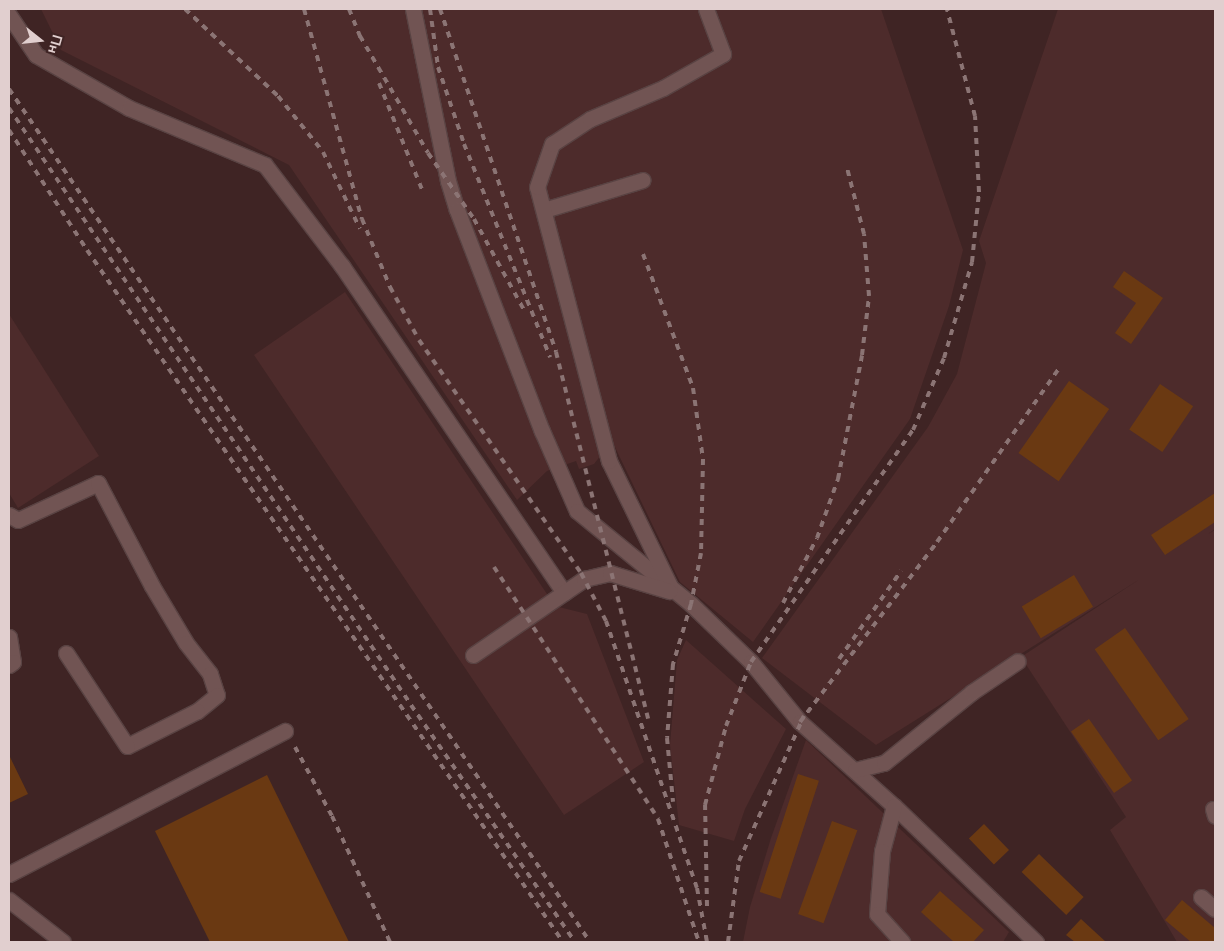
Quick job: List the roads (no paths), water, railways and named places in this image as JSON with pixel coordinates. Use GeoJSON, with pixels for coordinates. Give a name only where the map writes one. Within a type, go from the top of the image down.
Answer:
{"type":"FeatureCollection","features":[{"type":"Feature","properties":{"kind":"street"},"geometry":{"type":"LineString","coordinates":[[413,9],[448,181],[457,210],[542,431],[577,511],[673,592],[691,604],[751,662],[800,722],[894,806],[1036,942]]}},
{"type":"Feature","properties":{"kind":"street"},"geometry":{"type":"LineString","coordinates":[[673,592],[609,461],[537,187],[552,144],[590,119],[663,88],[723,54],[706,9]]}},
{"type":"Feature","properties":{"kind":"street"},"geometry":{"type":"LineString","coordinates":[[9,16],[36,55],[129,108],[265,165],[342,266],[564,593]]}},
{"type":"Feature","properties":{"kind":"street"},"geometry":{"type":"LineString","coordinates":[[544,210],[644,180]]}},
{"type":"Feature","properties":{"kind":"street"},"geometry":{"type":"LineString","coordinates":[[9,515],[18,520],[98,483],[152,586],[186,643],[210,674],[217,695],[197,711],[127,746],[66,653]]}},
{"type":"Feature","properties":{"kind":"street"},"geometry":{"type":"LineString","coordinates":[[473,655],[584,579],[610,573],[673,592]]}},
{"type":"Feature","properties":{"kind":"street"},"geometry":{"type":"LineString","coordinates":[[9,636],[13,662],[9,665]]}},
{"type":"Feature","properties":{"kind":"street"},"geometry":{"type":"LineString","coordinates":[[855,770],[884,764],[972,692],[1018,661]]}},
{"type":"Feature","properties":{"kind":"street"},"geometry":{"type":"LineString","coordinates":[[9,874],[285,731]]}},
{"type":"Feature","properties":{"kind":"street"},"geometry":{"type":"LineString","coordinates":[[894,806],[882,852],[877,914],[902,942]]}},
{"type":"Feature","properties":{"kind":"street"},"geometry":{"type":"LineString","coordinates":[[1215,810],[1215,816]]}},
{"type":"Feature","properties":{"kind":"street"},"geometry":{"type":"LineString","coordinates":[[1200,897],[1215,909]]}},
{"type":"Feature","properties":{"kind":"street"},"geometry":{"type":"LineString","coordinates":[[9,900],[63,942]]}},
{"type":"Feature","properties":{"kind":"railway"},"geometry":{"type":"LineString","coordinates":[[185,9],[278,96],[323,152],[360,229]]}},
{"type":"Feature","properties":{"kind":"railway"},"geometry":{"type":"LineString","coordinates":[[304,9],[362,219],[390,287],[419,340],[581,573],[606,621],[697,888],[707,942]]}},
{"type":"Feature","properties":{"kind":"railway"},"geometry":{"type":"LineString","coordinates":[[349,9],[362,41]]}},
{"type":"Feature","properties":{"kind":"railway"},"geometry":{"type":"LineString","coordinates":[[430,9],[438,67],[464,144],[550,357]]}},
{"type":"Feature","properties":{"kind":"railway"},"geometry":{"type":"LineString","coordinates":[[440,9],[556,352],[649,723]]}},
{"type":"Feature","properties":{"kind":"railway"},"geometry":{"type":"LineString","coordinates":[[707,906],[705,805],[726,726],[751,662],[913,430],[944,358],[972,262],[979,192],[975,116],[947,9]]}},
{"type":"Feature","properties":{"kind":"railway"},"geometry":{"type":"LineString","coordinates":[[360,36],[428,153],[474,219],[524,310]]}},
{"type":"Feature","properties":{"kind":"railway"},"geometry":{"type":"LineString","coordinates":[[379,83],[423,192]]}},
{"type":"Feature","properties":{"kind":"railway"},"geometry":{"type":"LineString","coordinates":[[9,89],[590,942]]}},
{"type":"Feature","properties":{"kind":"railway"},"geometry":{"type":"LineString","coordinates":[[9,108],[411,705],[575,942]]}},
{"type":"Feature","properties":{"kind":"railway"},"geometry":{"type":"LineString","coordinates":[[9,130],[87,250],[563,942]]}},
{"type":"Feature","properties":{"kind":"railway"},"geometry":{"type":"LineString","coordinates":[[783,603],[817,538],[838,479],[862,355],[869,296],[864,234],[847,168]]}},
{"type":"Feature","properties":{"kind":"railway"},"geometry":{"type":"LineString","coordinates":[[643,254],[693,388],[703,459],[701,553],[691,604],[673,664],[667,738],[673,802]]}},
{"type":"Feature","properties":{"kind":"railway"},"geometry":{"type":"LineString","coordinates":[[800,722],[937,542],[1060,367]]}},
{"type":"Feature","properties":{"kind":"railway"},"geometry":{"type":"LineString","coordinates":[[494,567],[658,819],[699,942]]}},
{"type":"Feature","properties":{"kind":"railway"},"geometry":{"type":"LineString","coordinates":[[839,659],[901,571]]}},
{"type":"Feature","properties":{"kind":"railway"},"geometry":{"type":"LineString","coordinates":[[728,942],[739,861],[804,716]]}},
{"type":"Feature","properties":{"kind":"railway"},"geometry":{"type":"LineString","coordinates":[[295,747],[332,816],[390,942]]}}]}
